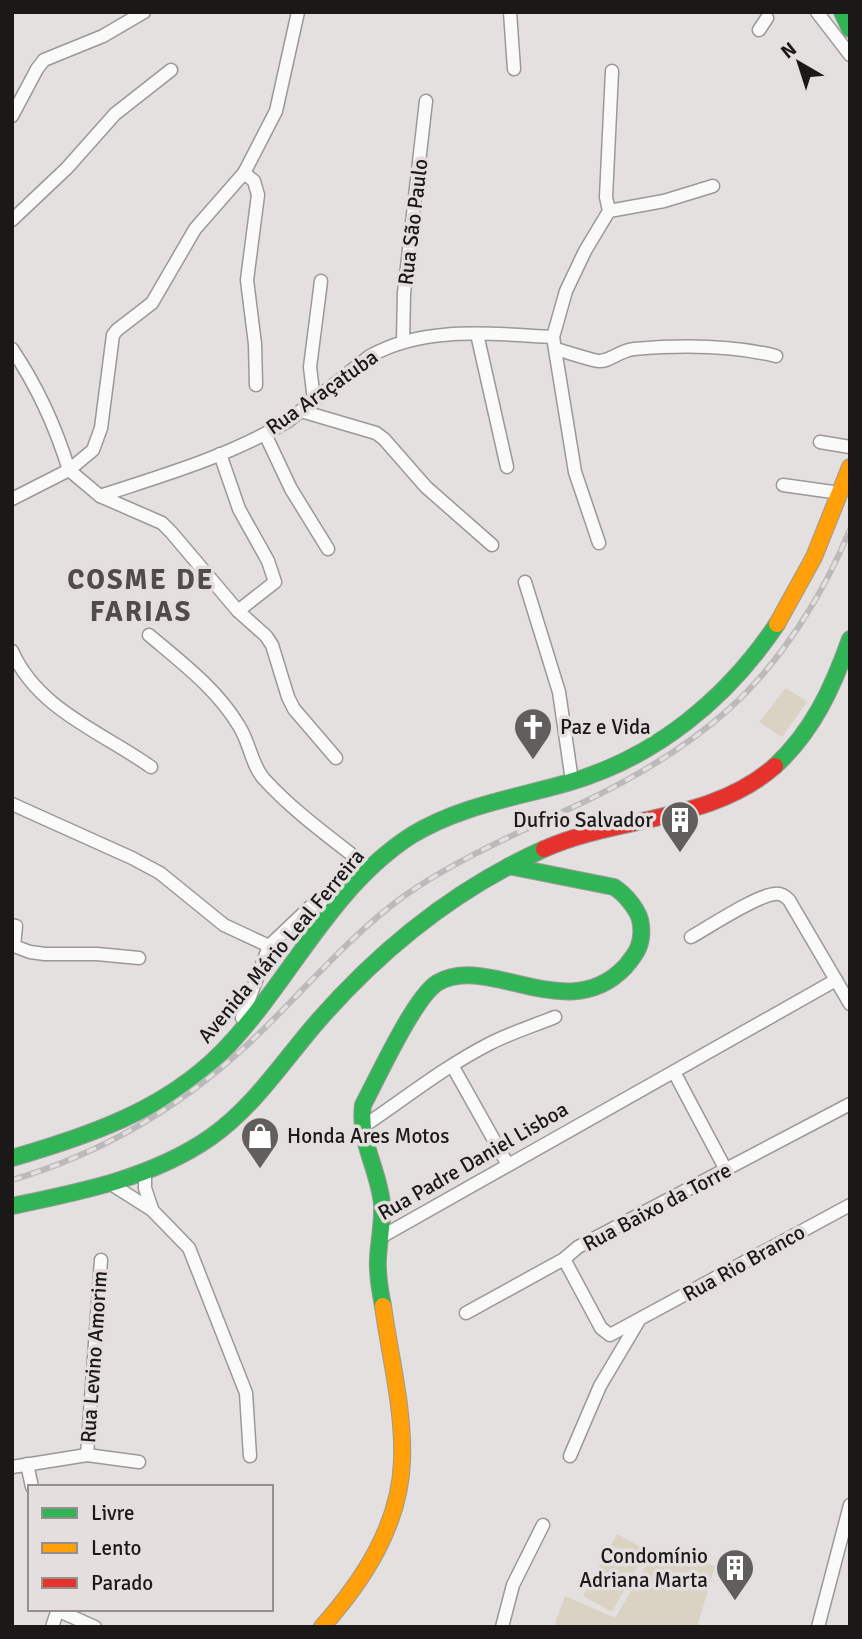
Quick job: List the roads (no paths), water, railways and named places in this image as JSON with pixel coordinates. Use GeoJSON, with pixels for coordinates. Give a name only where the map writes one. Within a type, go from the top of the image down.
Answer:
{"type":"FeatureCollection","features":[{"type":"Feature","properties":{"kind":"main road"},"geometry":{"type":"LineString","coordinates":[[842,12],[850,29]]}},
{"type":"Feature","properties":{"kind":"main road","name":"Avenida Mário Leal Ferreira"},"geometry":{"type":"LineString","coordinates":[[12,1158],[104,1127],[154,1103],[200,1071],[235,1038],[338,905],[370,869],[405,840],[444,816],[484,802],[572,781],[618,764],[662,740],[705,707],[739,675],[767,640],[792,599],[850,467]]}},
{"type":"Feature","properties":{"kind":"main road"},"geometry":{"type":"LineString","coordinates":[[12,1206],[111,1184],[193,1148],[240,1112],[334,1003],[387,951],[450,901],[509,866],[592,831],[692,809],[729,796],[753,783],[791,751],[807,732],[828,696],[850,639]]}},
{"type":"Feature","properties":{"kind":"main road"},"geometry":{"type":"LineString","coordinates":[[381,1237],[380,1189],[361,1128],[360,1115],[422,996],[430,988],[450,978],[469,975],[545,990],[578,991],[604,984],[619,973],[637,954],[642,942],[641,921],[623,893],[614,887],[509,866]]}},
{"type":"Feature","properties":{"kind":"main road","name":"Rua Padre Daniel Lisboa"},"geometry":{"type":"LineString","coordinates":[[321,1627],[349,1598],[378,1548],[395,1502],[402,1470],[401,1431],[378,1270],[381,1237]]}},
{"type":"Feature","properties":{"kind":"street"},"geometry":{"type":"LineString","coordinates":[[12,116],[44,60],[103,36],[144,12]]}},
{"type":"Feature","properties":{"kind":"street"},"geometry":{"type":"LineString","coordinates":[[12,499],[81,462],[98,441],[113,335],[152,303],[195,229],[244,173],[276,111],[298,12]]}},
{"type":"Feature","properties":{"kind":"street"},"geometry":{"type":"LineString","coordinates":[[510,12],[514,69]]}},
{"type":"Feature","properties":{"kind":"street"},"geometry":{"type":"LineString","coordinates":[[817,12],[850,55]]}},
{"type":"Feature","properties":{"kind":"street"},"geometry":{"type":"LineString","coordinates":[[759,30],[767,18]]}},
{"type":"Feature","properties":{"kind":"street"},"geometry":{"type":"LineString","coordinates":[[12,220],[67,168],[115,114],[171,70]]}},
{"type":"Feature","properties":{"kind":"street"},"geometry":{"type":"LineString","coordinates":[[599,543],[575,472],[554,343],[566,291],[585,251],[609,211],[606,197],[612,71]]}},
{"type":"Feature","properties":{"kind":"street","name":"Rua São Paulo"},"geometry":{"type":"LineString","coordinates":[[403,342],[404,293],[426,101]]}},
{"type":"Feature","properties":{"kind":"street"},"geometry":{"type":"LineString","coordinates":[[244,173],[254,181],[258,195],[247,280],[257,385]]}},
{"type":"Feature","properties":{"kind":"street"},"geometry":{"type":"LineString","coordinates":[[609,211],[664,201],[713,186]]}},
{"type":"Feature","properties":{"kind":"street"},"geometry":{"type":"LineString","coordinates":[[314,400],[310,367],[321,281]]}},
{"type":"Feature","properties":{"kind":"street","name":"Rua Araçatuba"},"geometry":{"type":"LineString","coordinates":[[100,496],[220,454],[265,434],[301,411],[370,356],[403,342],[458,333],[477,334],[554,343],[600,361],[608,360],[622,351],[653,348],[733,348],[776,356]]}},
{"type":"Feature","properties":{"kind":"street"},"geometry":{"type":"LineString","coordinates":[[477,334],[508,467]]}},
{"type":"Feature","properties":{"kind":"street"},"geometry":{"type":"LineString","coordinates":[[12,349],[41,399],[69,470],[100,496],[167,527],[238,611],[266,636],[272,645],[294,709],[336,758]]}},
{"type":"Feature","properties":{"kind":"street"},"geometry":{"type":"LineString","coordinates":[[301,411],[376,433],[426,487],[492,545]]}},
{"type":"Feature","properties":{"kind":"street"},"geometry":{"type":"LineString","coordinates":[[265,434],[291,489],[328,549]]}},
{"type":"Feature","properties":{"kind":"street"},"geometry":{"type":"LineString","coordinates":[[820,442],[850,447]]}},
{"type":"Feature","properties":{"kind":"street"},"geometry":{"type":"LineString","coordinates":[[220,454],[239,509],[268,561],[275,582],[238,611]]}},
{"type":"Feature","properties":{"kind":"street"},"geometry":{"type":"LineString","coordinates":[[783,485],[840,493]]}},
{"type":"Feature","properties":{"kind":"street"},"geometry":{"type":"LineString","coordinates":[[525,582],[559,692],[572,781]]}},
{"type":"Feature","properties":{"kind":"street"},"geometry":{"type":"LineString","coordinates":[[149,635],[196,675],[238,723],[262,776],[321,830],[370,869]]}},
{"type":"Feature","properties":{"kind":"street"},"geometry":{"type":"LineString","coordinates":[[13,657],[50,701],[103,738],[151,766]]}},
{"type":"Feature","properties":{"kind":"street"},"geometry":{"type":"LineString","coordinates":[[12,804],[160,873],[224,925],[270,946]]}},
{"type":"Feature","properties":{"kind":"street"},"geometry":{"type":"LineString","coordinates":[[691,937],[758,900],[775,894],[783,895],[789,900],[850,1004]]}},
{"type":"Feature","properties":{"kind":"street"},"geometry":{"type":"LineString","coordinates":[[235,1038],[270,946],[310,907],[321,903],[338,905]]}},
{"type":"Feature","properties":{"kind":"street"},"geometry":{"type":"LineString","coordinates":[[12,925],[16,926],[14,946],[30,952],[107,954],[139,958]]}},
{"type":"Feature","properties":{"kind":"street","name":"Rua Padre Daniel Lisboa"},"geometry":{"type":"LineString","coordinates":[[381,1237],[836,981]]}},
{"type":"Feature","properties":{"kind":"street"},"geometry":{"type":"LineString","coordinates":[[361,1128],[422,1085],[490,1043],[555,1017]]}},
{"type":"Feature","properties":{"kind":"street"},"geometry":{"type":"LineString","coordinates":[[453,1067],[508,1165]]}},
{"type":"Feature","properties":{"kind":"street"},"geometry":{"type":"LineString","coordinates":[[674,1072],[726,1170]]}},
{"type":"Feature","properties":{"kind":"street","name":"Rua Baixo da Torre"},"geometry":{"type":"LineString","coordinates":[[466,1313],[564,1259],[578,1247],[850,1104]]}},
{"type":"Feature","properties":{"kind":"street"},"geometry":{"type":"LineString","coordinates":[[12,1152],[35,1151]]}},
{"type":"Feature","properties":{"kind":"street"},"geometry":{"type":"LineString","coordinates":[[145,1171],[145,1188],[152,1210]]}},
{"type":"Feature","properties":{"kind":"street"},"geometry":{"type":"LineString","coordinates":[[111,1184],[152,1210],[189,1248],[246,1393],[250,1457]]}},
{"type":"Feature","properties":{"kind":"street","name":"Rua Rio Branco"},"geometry":{"type":"LineString","coordinates":[[564,1259],[606,1334],[614,1334],[850,1205]]}},
{"type":"Feature","properties":{"kind":"street","name":"Rua Levino Amorim"},"geometry":{"type":"LineString","coordinates":[[87,1455],[101,1260]]}},
{"type":"Feature","properties":{"kind":"street","name":"Rua Rio Branco"},"geometry":{"type":"LineString","coordinates":[[570,1456],[600,1386],[639,1321]]}},
{"type":"Feature","properties":{"kind":"street","name":"Rua Levino Amorim"},"geometry":{"type":"LineString","coordinates":[[12,1467],[87,1455],[139,1462]]}},
{"type":"Feature","properties":{"kind":"street"},"geometry":{"type":"LineString","coordinates":[[27,1464],[32,1485]]}},
{"type":"Feature","properties":{"kind":"street"},"geometry":{"type":"LineString","coordinates":[[818,1627],[850,1505]]}},
{"type":"Feature","properties":{"kind":"street"},"geometry":{"type":"LineString","coordinates":[[502,1627],[513,1585],[543,1525]]}},
{"type":"Feature","properties":{"kind":"street"},"geometry":{"type":"LineString","coordinates":[[60,1611],[95,1627]]}},
{"type":"Feature","properties":{"kind":"railway"},"geometry":{"type":"LineString","coordinates":[[12,1180],[107,1143],[166,1109],[194,1089],[246,1046],[342,949],[382,913],[426,881],[628,779],[698,735],[748,690],[783,649],[814,602],[850,529]]}},
{"type":"Feature","properties":{"kind":"place","name":"Paz e Vida"},"geometry":{"type":"Point","coordinates":[533,761]}},
{"type":"Feature","properties":{"kind":"place","name":"Dufrio Salvador"},"geometry":{"type":"Point","coordinates":[680,854]}},
{"type":"Feature","properties":{"kind":"place","name":"Honda Ares Motos"},"geometry":{"type":"Point","coordinates":[260,1170]}},
{"type":"Feature","properties":{"kind":"place","name":"Condomínio Adriana Marta"},"geometry":{"type":"Point","coordinates":[735,1602]}},
{"type":"Feature","properties":{"kind":"district","name":"COSME DE FARIAS"},"geometry":{"type":"Point","coordinates":[141,595]}}]}
